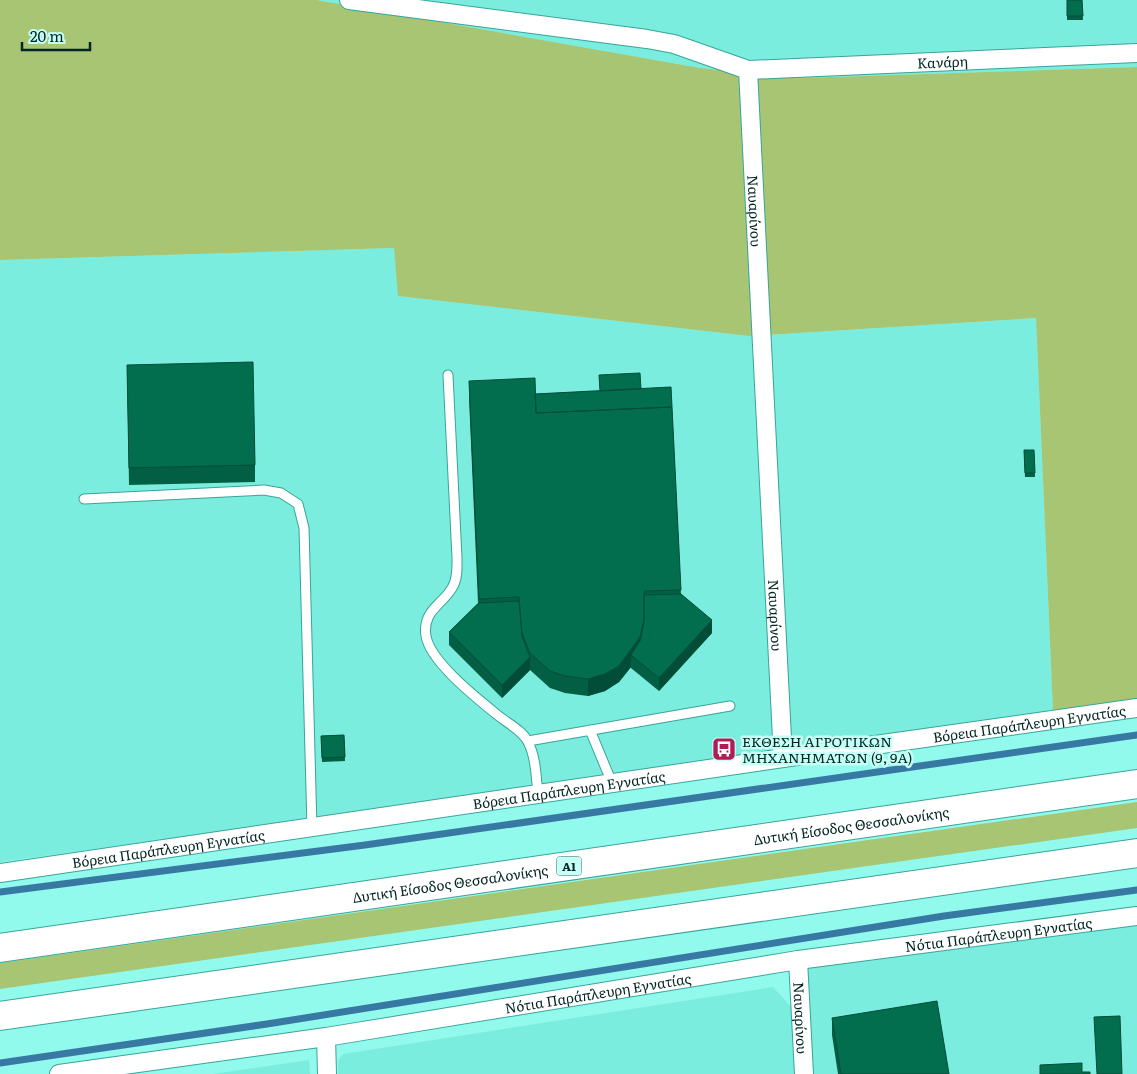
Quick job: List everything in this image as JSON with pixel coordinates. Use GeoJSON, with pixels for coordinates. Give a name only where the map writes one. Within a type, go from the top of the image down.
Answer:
{"type":"FeatureCollection","features":[{"type":"Feature","properties":{"kind":"highway","name":"Δυτική Είσοδος Θεσσαλονίκης"},"geometry":{"type":"LineString","coordinates":[[0,948],[1137,784]]}},
{"type":"Feature","properties":{"kind":"highway"},"geometry":{"type":"LineString","coordinates":[[0,1016],[1137,853]]}},
{"type":"Feature","properties":{"kind":"street"},"geometry":{"type":"LineString","coordinates":[[349,0],[647,39],[674,44],[748,70]]}},
{"type":"Feature","properties":{"kind":"street","name":"Κανάρη"},"geometry":{"type":"LineString","coordinates":[[748,70],[1137,53]]}},
{"type":"Feature","properties":{"kind":"street","name":"Ναυαρίνου"},"geometry":{"type":"LineString","coordinates":[[748,70],[783,758]]}},
{"type":"Feature","properties":{"kind":"street","name":"Βόρεια Παράπλευρη Εγνατίας"},"geometry":{"type":"LineString","coordinates":[[0,873],[1137,708]]}},
{"type":"Feature","properties":{"kind":"street","name":"Νότια Παράπλευρη Εγνατίας"},"geometry":{"type":"LineString","coordinates":[[58,1074],[108,1071],[798,960],[1137,916]]}},
{"type":"Feature","properties":{"kind":"street","name":"Ναυαρίνου"},"geometry":{"type":"LineString","coordinates":[[798,960],[804,1074]]}},
{"type":"Feature","properties":{"kind":"street"},"geometry":{"type":"LineString","coordinates":[[326,1037],[327,1074]]}},
{"type":"Feature","properties":{"kind":"lane"},"geometry":{"type":"LineString","coordinates":[[448,375],[457,558],[456,578],[452,588],[427,617],[426,635],[431,651],[466,689],[528,741],[533,755],[538,794]]}},
{"type":"Feature","properties":{"kind":"lane"},"geometry":{"type":"LineString","coordinates":[[84,499],[264,490],[282,493],[298,504],[304,528],[312,828]]}},
{"type":"Feature","properties":{"kind":"lane"},"geometry":{"type":"LineString","coordinates":[[528,741],[730,706]]}},
{"type":"Feature","properties":{"kind":"lane"},"geometry":{"type":"LineString","coordinates":[[590,730],[612,784]]}},
{"type":"Feature","properties":{"kind":"shaded area"},"geometry":{"type":"Polygon","coordinates":[[[0,0],[317,0],[700,68],[800,78],[1137,67],[1137,700],[1053,712],[1036,318],[749,336],[398,296],[394,248],[0,260],[0,0]]]}},
{"type":"Feature","properties":{"kind":"shaded area"},"geometry":{"type":"Polygon","coordinates":[[[317,0],[1137,0],[1137,67],[800,78],[700,68],[317,0]]]}},
{"type":"Feature","properties":{"kind":"shaded area"},"geometry":{"type":"Polygon","coordinates":[[[394,248],[399,296],[749,336],[1036,318],[1053,712],[342,815],[0,862],[0,260],[394,248]]]}},
{"type":"Feature","properties":{"kind":"shaded area"},"geometry":{"type":"Polygon","coordinates":[[[1137,802],[1137,828],[0,989],[0,963],[1137,802]]]}},
{"type":"Feature","properties":{"kind":"shaded area"},"geometry":{"type":"Polygon","coordinates":[[[1137,916],[1137,1074],[803,1074],[798,960],[1137,916]]]}},
{"type":"Feature","properties":{"kind":"shaded area"},"geometry":{"type":"Polygon","coordinates":[[[773,987],[792,1008],[795,1074],[338,1074],[338,1061],[343,1054],[773,987]]]}},
{"type":"Feature","properties":{"kind":"shaded area"},"geometry":{"type":"Polygon","coordinates":[[[309,1060],[310,1074],[211,1074],[220,1073],[309,1060]]]}},
{"type":"Feature","properties":{"kind":"building"},"geometry":{"type":"Polygon","coordinates":[[[1067,0],[1082,0],[1083,16],[1067,16],[1067,0]]]}},
{"type":"Feature","properties":{"kind":"building"},"geometry":{"type":"Polygon","coordinates":[[[253,362],[255,465],[129,468],[127,365],[253,362]]]}},
{"type":"Feature","properties":{"kind":"building"},"geometry":{"type":"Polygon","coordinates":[[[640,373],[641,389],[600,391],[599,375],[640,373]]]}},
{"type":"Feature","properties":{"kind":"building"},"geometry":{"type":"Polygon","coordinates":[[[535,378],[536,413],[672,407],[681,590],[644,591],[644,619],[640,637],[619,666],[605,674],[588,679],[565,676],[550,671],[530,653],[522,633],[519,597],[479,599],[469,381],[535,378]]]}},
{"type":"Feature","properties":{"kind":"building"},"geometry":{"type":"Polygon","coordinates":[[[671,387],[672,407],[536,413],[535,394],[671,387]]]}},
{"type":"Feature","properties":{"kind":"building"},"geometry":{"type":"Polygon","coordinates":[[[1024,450],[1034,450],[1035,473],[1025,473],[1024,450]]]}},
{"type":"Feature","properties":{"kind":"building"},"geometry":{"type":"Polygon","coordinates":[[[681,594],[712,620],[659,678],[631,655],[640,641],[644,623],[644,595],[681,594]]]}},
{"type":"Feature","properties":{"kind":"building"},"geometry":{"type":"Polygon","coordinates":[[[519,601],[522,637],[530,657],[502,685],[449,632],[479,603],[519,601]]]}},
{"type":"Feature","properties":{"kind":"building"},"geometry":{"type":"Polygon","coordinates":[[[344,735],[345,757],[322,758],[321,736],[344,735]]]}},
{"type":"Feature","properties":{"kind":"building"},"geometry":{"type":"Polygon","coordinates":[[[937,1001],[949,1074],[841,1074],[832,1018],[937,1001]]]}},
{"type":"Feature","properties":{"kind":"building"},"geometry":{"type":"Polygon","coordinates":[[[1120,1016],[1122,1074],[1097,1074],[1094,1017],[1120,1016]]]}},
{"type":"Feature","properties":{"kind":"building"},"geometry":{"type":"Polygon","coordinates":[[[1082,1063],[1082,1072],[1090,1072],[1090,1074],[1040,1074],[1040,1065],[1082,1063]]]}},
{"type":"Feature","properties":{"kind":"waterway"},"geometry":{"type":"LineString","coordinates":[[0,892],[365,845],[1137,735]]}},
{"type":"Feature","properties":{"kind":"waterway"},"geometry":{"type":"LineString","coordinates":[[0,1063],[267,1024],[944,916],[1137,890]]}},
{"type":"Feature","properties":{"kind":"place","name":"ΕΚΘΕΣΗ ΑΓΡΟΤΙΚΩΝ ΜΗΧΑΝΗΜΑΤΩΝ (9, 9Α)"},"geometry":{"type":"Point","coordinates":[724,749]}}]}
